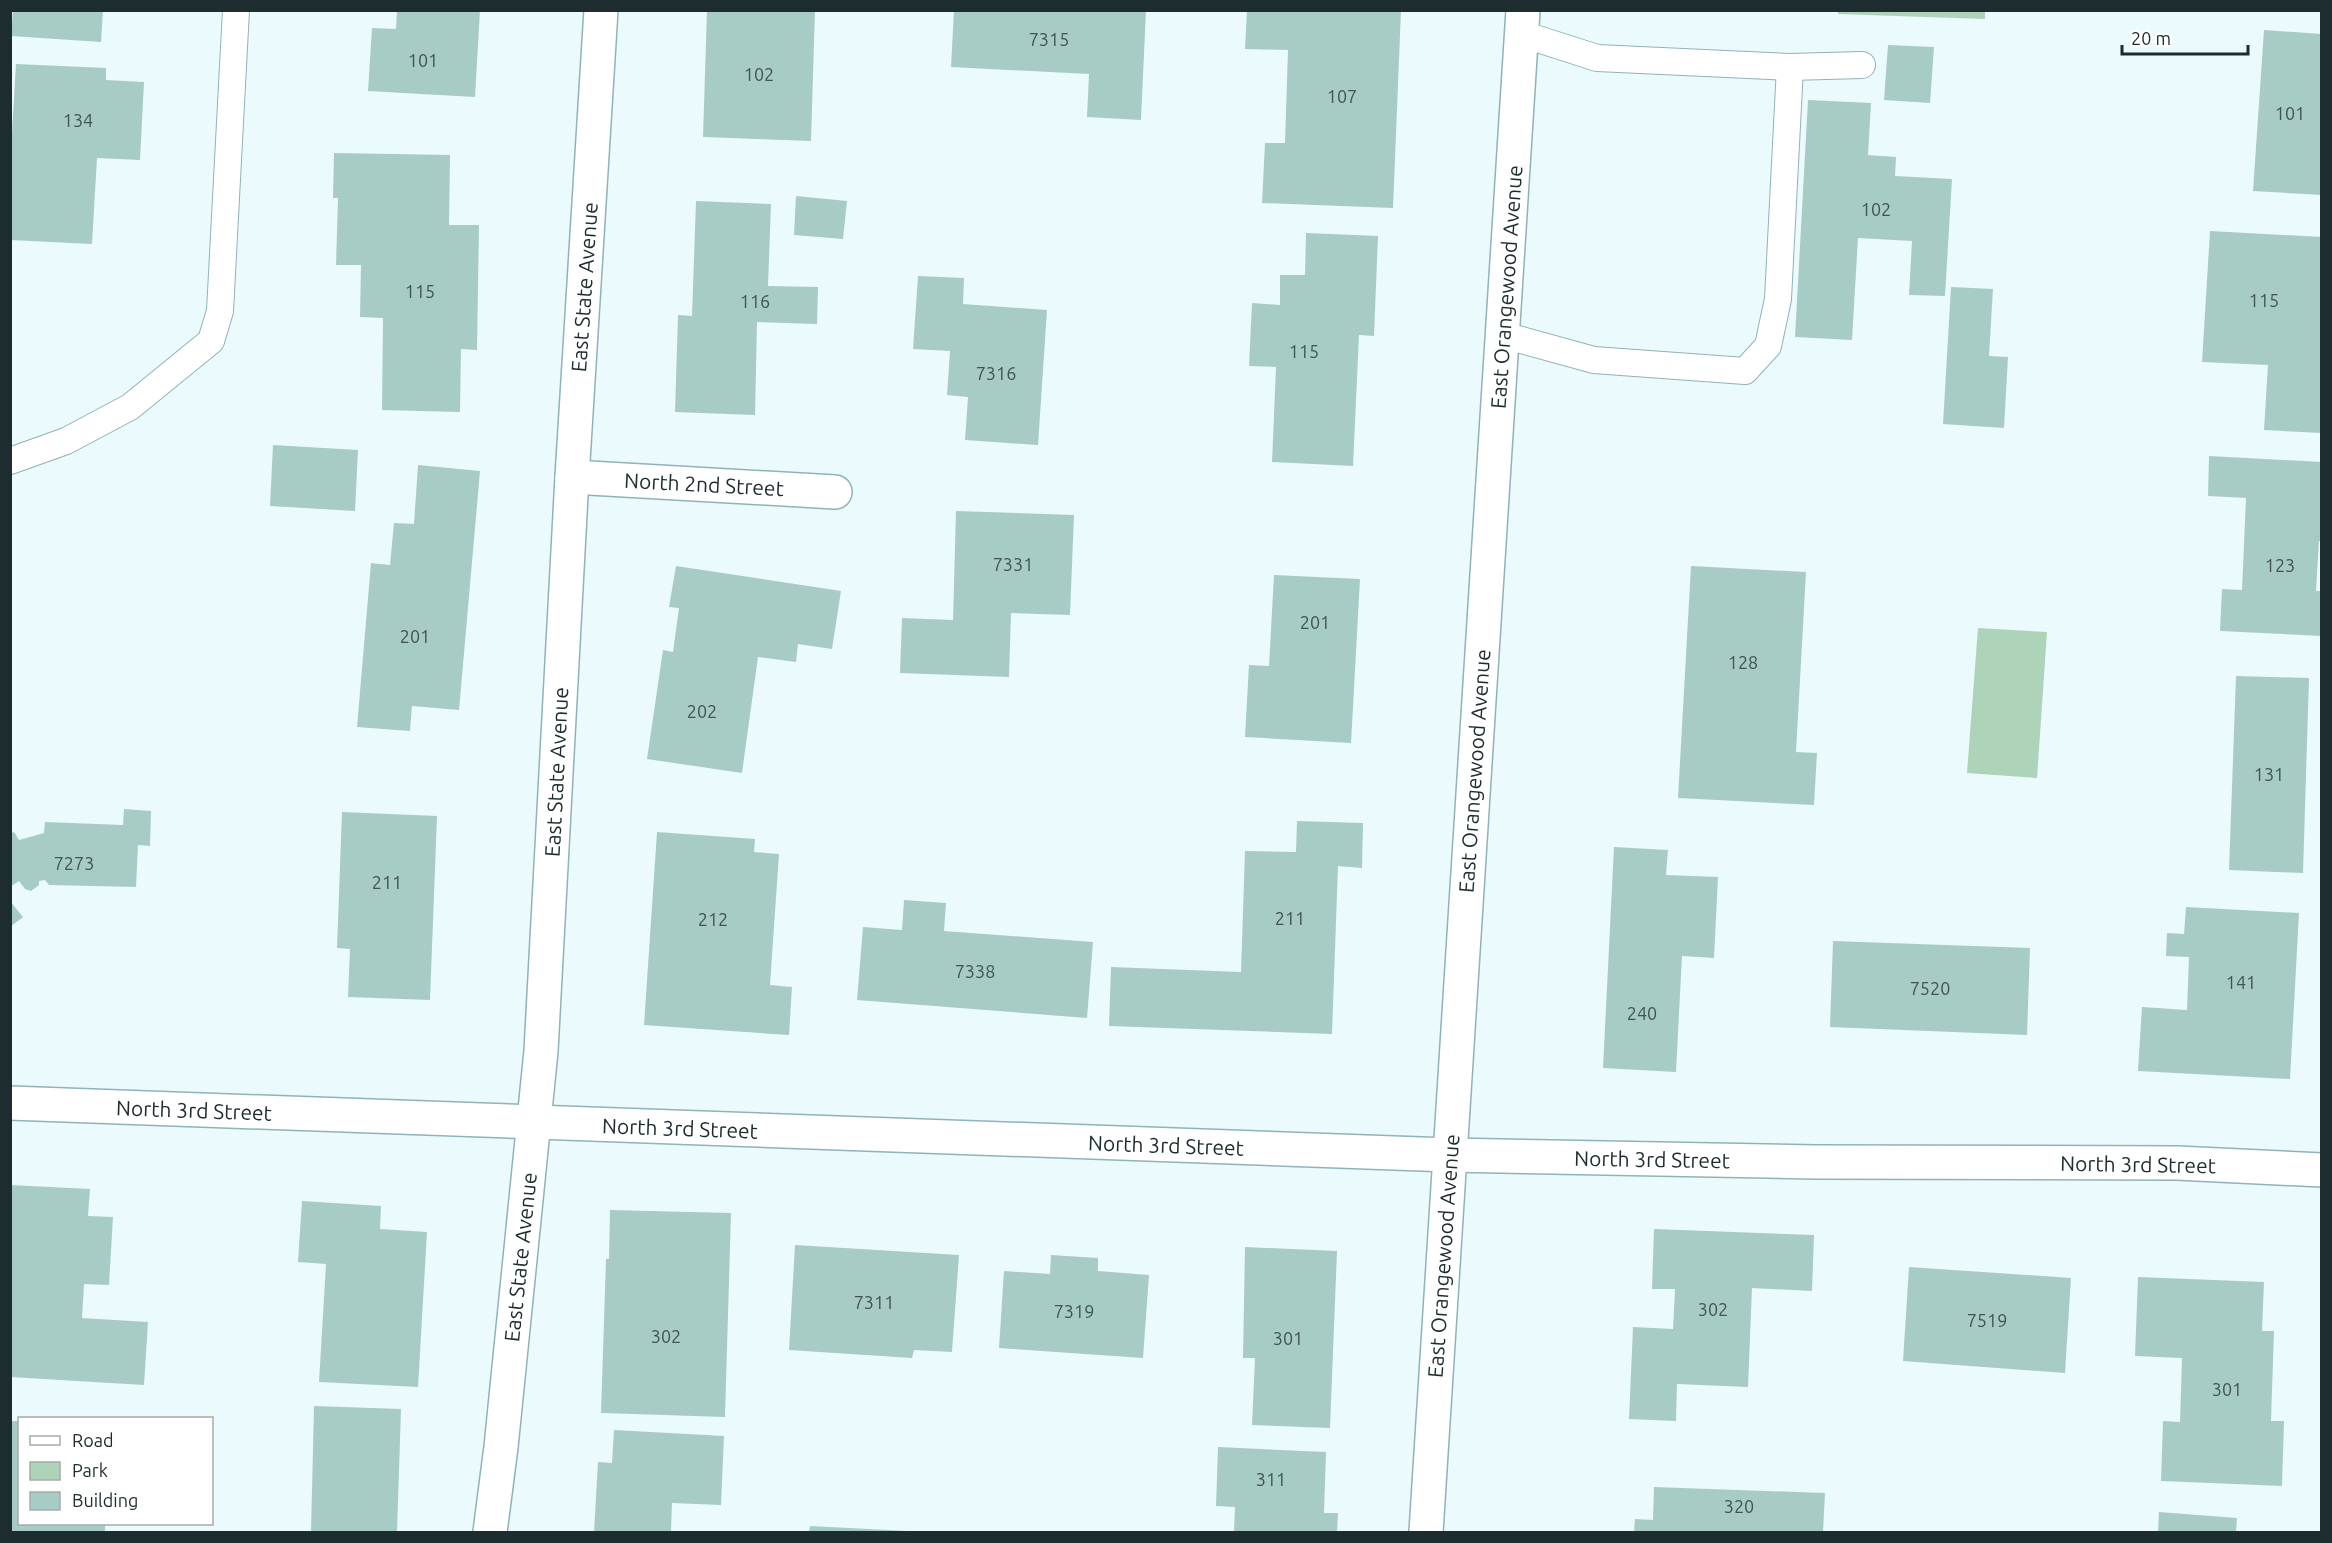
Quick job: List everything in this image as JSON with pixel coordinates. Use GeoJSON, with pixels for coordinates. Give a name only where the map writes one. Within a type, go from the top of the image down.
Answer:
{"type":"FeatureCollection","features":[{"type":"Feature","properties":{"kind":"street","name":"East State Avenue"},"geometry":{"type":"LineString","coordinates":[[490,1533],[501,1447],[542,1039],[572,477],[601,10]]}},
{"type":"Feature","properties":{"kind":"street","name":"East Orangewood Avenue"},"geometry":{"type":"LineString","coordinates":[[1426,1533],[1522,22]]}},
{"type":"Feature","properties":{"kind":"street","name":"North 2nd Street"},"geometry":{"type":"LineString","coordinates":[[572,477],[835,492]]}},
{"type":"Feature","properties":{"kind":"street","name":"North 3rd Street"},"geometry":{"type":"LineString","coordinates":[[10,1103],[1449,1155],[1815,1162],[2177,1163],[2322,1170]]}},
{"type":"Feature","properties":{"kind":"lane"},"geometry":{"type":"LineString","coordinates":[[10,461],[66,441],[130,407],[211,341],[220,311],[236,10]]}},
{"type":"Feature","properties":{"kind":"lane"},"geometry":{"type":"LineString","coordinates":[[1522,22],[1597,58],[1790,67],[1862,65]]}},
{"type":"Feature","properties":{"kind":"lane"},"geometry":{"type":"LineString","coordinates":[[1503,335],[1594,360],[1744,371],[1768,346],[1778,299],[1790,67]]}},
{"type":"Feature","properties":{"kind":"green space"},"geometry":{"type":"Polygon","coordinates":[[[1838,10],[1985,10],[1985,19],[1838,14],[1838,10]]]}},
{"type":"Feature","properties":{"kind":"green space"},"geometry":{"type":"Polygon","coordinates":[[[1978,628],[2047,632],[2037,778],[1967,773],[1978,628]]]}},
{"type":"Feature","properties":{"kind":"building"},"geometry":{"type":"Polygon","coordinates":[[[13,10],[103,10],[101,42],[11,36],[13,10]]]}},
{"type":"Feature","properties":{"kind":"building"},"geometry":{"type":"Polygon","coordinates":[[[397,10],[480,10],[475,97],[368,91],[372,28],[396,29],[397,10]]]}},
{"type":"Feature","properties":{"kind":"building"},"geometry":{"type":"Polygon","coordinates":[[[707,10],[815,10],[811,141],[703,137],[707,10]]]}},
{"type":"Feature","properties":{"kind":"building"},"geometry":{"type":"Polygon","coordinates":[[[954,10],[1146,10],[1141,120],[1087,117],[1089,74],[951,67],[954,10]]]}},
{"type":"Feature","properties":{"kind":"building"},"geometry":{"type":"Polygon","coordinates":[[[1247,10],[1401,10],[1393,208],[1262,203],[1265,143],[1285,143],[1288,50],[1245,49],[1247,10]]]}},
{"type":"Feature","properties":{"kind":"building"},"geometry":{"type":"Polygon","coordinates":[[[2264,30],[2322,34],[2322,195],[2253,191],[2264,30]]]}},
{"type":"Feature","properties":{"kind":"building"},"geometry":{"type":"Polygon","coordinates":[[[1888,45],[1934,47],[1930,103],[1884,100],[1888,45]]]}},
{"type":"Feature","properties":{"kind":"building"},"geometry":{"type":"Polygon","coordinates":[[[16,64],[106,68],[106,80],[144,82],[140,160],[97,158],[92,244],[10,240],[10,166],[16,64]]]}},
{"type":"Feature","properties":{"kind":"building"},"geometry":{"type":"Polygon","coordinates":[[[1808,100],[1871,103],[1868,155],[1896,157],[1895,176],[1952,179],[1945,296],[1909,295],[1912,241],[1858,238],[1852,340],[1795,337],[1808,100]]]}},
{"type":"Feature","properties":{"kind":"building"},"geometry":{"type":"Polygon","coordinates":[[[334,153],[450,155],[449,225],[479,225],[477,350],[461,349],[460,412],[382,410],[383,318],[360,317],[361,265],[336,265],[338,198],[333,198],[334,153]]]}},
{"type":"Feature","properties":{"kind":"building"},"geometry":{"type":"Polygon","coordinates":[[[796,196],[847,201],[843,239],[794,235],[796,196]]]}},
{"type":"Feature","properties":{"kind":"building"},"geometry":{"type":"Polygon","coordinates":[[[696,201],[771,204],[768,286],[818,287],[817,324],[757,322],[755,415],[675,412],[678,315],[692,316],[696,201]]]}},
{"type":"Feature","properties":{"kind":"building"},"geometry":{"type":"Polygon","coordinates":[[[2210,231],[2322,237],[2322,433],[2264,430],[2268,365],[2202,362],[2210,231]]]}},
{"type":"Feature","properties":{"kind":"building"},"geometry":{"type":"Polygon","coordinates":[[[1306,233],[1378,236],[1374,336],[1359,335],[1353,466],[1272,462],[1276,367],[1249,366],[1252,303],[1280,305],[1280,275],[1305,275],[1306,233]]]}},
{"type":"Feature","properties":{"kind":"building"},"geometry":{"type":"Polygon","coordinates":[[[918,276],[964,278],[963,304],[1047,310],[1038,445],[965,440],[968,397],[947,395],[950,351],[913,349],[918,276]]]}},
{"type":"Feature","properties":{"kind":"building"},"geometry":{"type":"Polygon","coordinates":[[[1951,287],[1993,289],[1989,356],[2008,357],[2004,428],[1943,424],[1951,287]]]}},
{"type":"Feature","properties":{"kind":"building"},"geometry":{"type":"Polygon","coordinates":[[[273,445],[358,450],[355,511],[270,506],[273,445]]]}},
{"type":"Feature","properties":{"kind":"building"},"geometry":{"type":"Polygon","coordinates":[[[2209,456],[2322,462],[2322,541],[2319,541],[2316,591],[2322,591],[2322,636],[2220,631],[2222,589],[2242,590],[2246,498],[2208,496],[2209,456]]]}},
{"type":"Feature","properties":{"kind":"building"},"geometry":{"type":"Polygon","coordinates":[[[418,465],[480,471],[459,710],[412,706],[410,731],[357,727],[371,563],[390,565],[394,523],[414,524],[418,465]]]}},
{"type":"Feature","properties":{"kind":"building"},"geometry":{"type":"Polygon","coordinates":[[[956,511],[1074,515],[1070,615],[1011,613],[1009,677],[900,673],[902,618],[953,620],[956,511]]]}},
{"type":"Feature","properties":{"kind":"building"},"geometry":{"type":"Polygon","coordinates":[[[676,566],[841,591],[832,649],[798,644],[796,662],[758,657],[742,773],[647,759],[663,650],[673,652],[679,608],[669,607],[676,566]]]}},
{"type":"Feature","properties":{"kind":"building"},"geometry":{"type":"Polygon","coordinates":[[[1691,566],[1806,572],[1796,752],[1817,753],[1814,805],[1678,798],[1691,566]]]}},
{"type":"Feature","properties":{"kind":"building"},"geometry":{"type":"Polygon","coordinates":[[[1274,575],[1360,579],[1351,743],[1245,737],[1249,665],[1269,666],[1274,575]]]}},
{"type":"Feature","properties":{"kind":"building"},"geometry":{"type":"Polygon","coordinates":[[[2236,676],[2309,678],[2303,873],[2229,870],[2236,676]]]}},
{"type":"Feature","properties":{"kind":"building"},"geometry":{"type":"Polygon","coordinates":[[[124,809],[151,811],[150,846],[138,845],[136,887],[49,885],[45,880],[39,881],[39,885],[31,891],[25,889],[19,881],[10,887],[10,834],[14,832],[19,840],[44,833],[45,822],[123,825],[124,809]]]}},
{"type":"Feature","properties":{"kind":"building"},"geometry":{"type":"Polygon","coordinates":[[[342,812],[437,816],[430,1000],[348,997],[350,949],[337,948],[342,812]]]}},
{"type":"Feature","properties":{"kind":"building"},"geometry":{"type":"Polygon","coordinates":[[[1297,821],[1363,823],[1362,868],[1338,866],[1332,1034],[1109,1026],[1111,967],[1241,972],[1245,851],[1296,852],[1297,821]]]}},
{"type":"Feature","properties":{"kind":"building"},"geometry":{"type":"Polygon","coordinates":[[[657,832],[755,839],[754,852],[779,854],[770,985],[792,987],[789,1035],[644,1025],[657,832]]]}},
{"type":"Feature","properties":{"kind":"building"},"geometry":{"type":"Polygon","coordinates":[[[1614,847],[1668,850],[1666,875],[1718,877],[1714,958],[1682,956],[1676,1072],[1603,1068],[1614,847]]]}},
{"type":"Feature","properties":{"kind":"building"},"geometry":{"type":"Polygon","coordinates":[[[904,900],[946,903],[944,931],[1093,942],[1087,1018],[857,1000],[863,927],[902,930],[904,900]]]}},
{"type":"Feature","properties":{"kind":"building"},"geometry":{"type":"Polygon","coordinates":[[[10,901],[23,917],[10,927],[10,901]]]}},
{"type":"Feature","properties":{"kind":"building"},"geometry":{"type":"Polygon","coordinates":[[[2186,907],[2299,913],[2290,1079],[2138,1071],[2142,1007],[2187,1010],[2189,957],[2166,956],[2167,933],[2184,934],[2186,907]]]}},
{"type":"Feature","properties":{"kind":"building"},"geometry":{"type":"Polygon","coordinates":[[[1833,941],[2030,948],[2027,1035],[1830,1027],[1833,941]]]}},
{"type":"Feature","properties":{"kind":"building"},"geometry":{"type":"Polygon","coordinates":[[[10,1185],[90,1189],[88,1216],[113,1217],[109,1285],[84,1284],[82,1318],[148,1322],[144,1385],[10,1377],[10,1185]]]}},
{"type":"Feature","properties":{"kind":"building"},"geometry":{"type":"Polygon","coordinates":[[[302,1201],[381,1206],[380,1229],[427,1232],[418,1387],[319,1382],[326,1264],[298,1262],[302,1201]]]}},
{"type":"Feature","properties":{"kind":"building"},"geometry":{"type":"Polygon","coordinates":[[[610,1210],[731,1213],[725,1417],[601,1413],[606,1259],[609,1259],[610,1210]]]}},
{"type":"Feature","properties":{"kind":"building"},"geometry":{"type":"Polygon","coordinates":[[[1654,1229],[1814,1235],[1812,1291],[1752,1288],[1748,1387],[1677,1384],[1676,1421],[1629,1419],[1633,1327],[1673,1329],[1675,1289],[1652,1289],[1654,1229]]]}},
{"type":"Feature","properties":{"kind":"building"},"geometry":{"type":"Polygon","coordinates":[[[795,1245],[959,1255],[952,1352],[914,1350],[912,1358],[789,1350],[795,1245]]]}},
{"type":"Feature","properties":{"kind":"building"},"geometry":{"type":"Polygon","coordinates":[[[1245,1247],[1337,1251],[1330,1428],[1252,1425],[1255,1358],[1243,1358],[1245,1247]]]}},
{"type":"Feature","properties":{"kind":"building"},"geometry":{"type":"Polygon","coordinates":[[[1051,1255],[1098,1258],[1098,1271],[1149,1275],[1143,1358],[999,1348],[1004,1271],[1050,1274],[1051,1255]]]}},
{"type":"Feature","properties":{"kind":"building"},"geometry":{"type":"Polygon","coordinates":[[[1909,1267],[2071,1278],[2065,1373],[1903,1361],[1909,1267]]]}},
{"type":"Feature","properties":{"kind":"building"},"geometry":{"type":"Polygon","coordinates":[[[2138,1277],[2264,1282],[2262,1331],[2274,1331],[2271,1421],[2284,1421],[2282,1486],[2161,1481],[2163,1421],[2180,1422],[2182,1358],[2135,1356],[2138,1277]]]}},
{"type":"Feature","properties":{"kind":"building"},"geometry":{"type":"Polygon","coordinates":[[[314,1406],[401,1409],[397,1532],[311,1532],[314,1406]]]}},
{"type":"Feature","properties":{"kind":"building"},"geometry":{"type":"Polygon","coordinates":[[[10,1421],[18,1421],[18,1525],[105,1525],[105,1532],[10,1532],[10,1421]]]}},
{"type":"Feature","properties":{"kind":"building"},"geometry":{"type":"Polygon","coordinates":[[[614,1430],[724,1436],[721,1505],[672,1503],[671,1532],[594,1532],[598,1462],[612,1463],[614,1430]]]}},
{"type":"Feature","properties":{"kind":"building"},"geometry":{"type":"Polygon","coordinates":[[[1218,1447],[1326,1452],[1324,1513],[1338,1513],[1337,1532],[1234,1532],[1235,1507],[1216,1506],[1218,1447]]]}},
{"type":"Feature","properties":{"kind":"building"},"geometry":{"type":"Polygon","coordinates":[[[1654,1487],[1825,1493],[1823,1532],[1634,1532],[1635,1519],[1653,1520],[1654,1487]]]}},
{"type":"Feature","properties":{"kind":"building"},"geometry":{"type":"Polygon","coordinates":[[[2159,1512],[2237,1518],[2236,1532],[2158,1532],[2159,1512]]]}},
{"type":"Feature","properties":{"kind":"building"},"geometry":{"type":"Polygon","coordinates":[[[810,1526],[908,1531],[908,1532],[809,1532],[810,1526]]]}}]}
